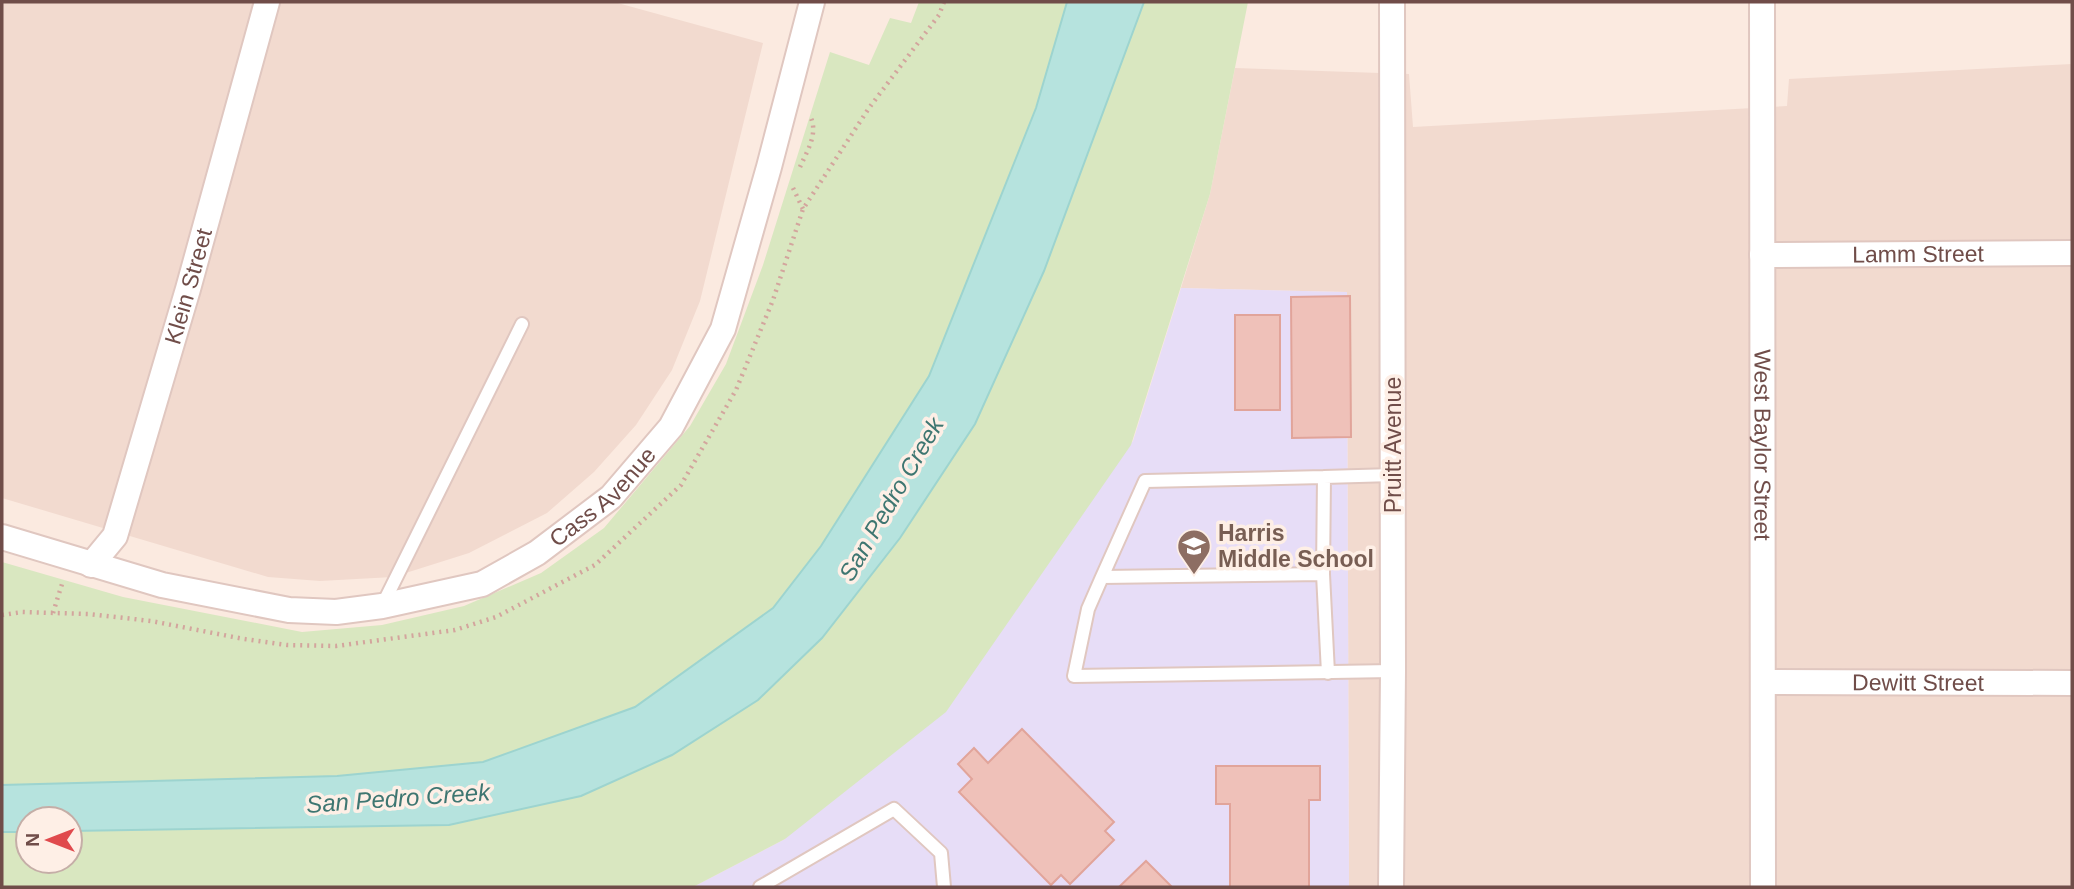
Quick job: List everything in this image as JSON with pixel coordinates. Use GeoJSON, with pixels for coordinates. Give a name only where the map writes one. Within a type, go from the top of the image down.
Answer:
{"type":"FeatureCollection","features":[{"type":"Feature","properties":{"kind":"street","name":"Klein Street"},"geometry":{"type":"LineString","coordinates":[[91,565],[115,536],[188,289],[267,2]]}},
{"type":"Feature","properties":{"kind":"street","name":"Cass Avenue"},"geometry":{"type":"LineString","coordinates":[[2,537],[162,585],[289,610],[336,612],[382,606],[482,584],[537,553],[611,497],[671,426],[723,329],[812,2]]}},
{"type":"Feature","properties":{"kind":"street","name":"Pruitt Avenue"},"geometry":{"type":"LineString","coordinates":[[1391,887],[1392,2]]}},
{"type":"Feature","properties":{"kind":"street","name":"West Baylor Street"},"geometry":{"type":"LineString","coordinates":[[1762,2],[1763,887]]}},
{"type":"Feature","properties":{"kind":"street","name":"Lamm Street"},"geometry":{"type":"LineString","coordinates":[[1762,255],[2072,253]]}},
{"type":"Feature","properties":{"kind":"street","name":"Dewitt Street"},"geometry":{"type":"LineString","coordinates":[[1764,682],[2072,683]]}},
{"type":"Feature","properties":{"kind":"lane"},"geometry":{"type":"LineString","coordinates":[[382,606],[523,324]]}},
{"type":"Feature","properties":{"kind":"lane"},"geometry":{"type":"LineString","coordinates":[[1393,475],[1145,481],[1088,609],[1074,676],[1393,671]]}},
{"type":"Feature","properties":{"kind":"lane"},"geometry":{"type":"LineString","coordinates":[[1324,477],[1323,574],[1328,673]]}},
{"type":"Feature","properties":{"kind":"lane"},"geometry":{"type":"LineString","coordinates":[[1102,577],[1323,574]]}},
{"type":"Feature","properties":{"kind":"lane"},"geometry":{"type":"LineString","coordinates":[[760,887],[894,809],[941,853],[944,887]]}},
{"type":"Feature","properties":{"kind":"path"},"geometry":{"type":"LineString","coordinates":[[2,615],[22,612],[53,613],[151,621],[287,645],[336,646],[455,630],[486,621],[595,565],[681,485],[736,390],[773,300],[803,209],[869,108],[939,15],[944,2]]}},
{"type":"Feature","properties":{"kind":"path"},"geometry":{"type":"LineString","coordinates":[[797,174],[813,137],[813,122],[806,108]]}},
{"type":"Feature","properties":{"kind":"path"},"geometry":{"type":"LineString","coordinates":[[793,185],[803,209]]}},
{"type":"Feature","properties":{"kind":"path"},"geometry":{"type":"LineString","coordinates":[[53,613],[62,581]]}},
{"type":"Feature","properties":{"kind":"shaded area"},"geometry":{"type":"Polygon","coordinates":[[[2,2],[614,2],[763,43],[700,301],[672,370],[636,425],[594,472],[547,513],[469,553],[393,577],[320,581],[268,577],[2,498],[2,2]]]}},
{"type":"Feature","properties":{"kind":"shaded area"},"geometry":{"type":"Polygon","coordinates":[[[2072,64],[2072,887],[1349,887],[1347,292],[1181,288],[1210,194],[1235,68],[1409,74],[1413,127],[1787,106],[1789,79],[2072,64]]]}},
{"type":"Feature","properties":{"kind":"shaded area","name":"Harris Middle School"},"geometry":{"type":"Polygon","coordinates":[[[1181,288],[1347,292],[1349,887],[693,887],[785,839],[1133,441],[1181,288]]]}},
{"type":"Feature","properties":{"kind":"green space"},"geometry":{"type":"Polygon","coordinates":[[[919,2],[1248,2],[1210,194],[1131,445],[946,712],[785,839],[693,887],[2,887],[2,562],[123,597],[302,632],[382,625],[464,606],[541,573],[604,528],[690,426],[726,364],[763,265],[830,52],[869,65],[890,18],[911,23],[919,2]]]}},
{"type":"Feature","properties":{"kind":"water","name":"San Pedro Creek"},"geometry":{"type":"Polygon","coordinates":[[[1067,2],[1144,2],[1044,271],[975,424],[900,538],[822,638],[758,700],[672,755],[581,796],[449,825],[84,831],[84,805],[14,805],[14,832],[2,832],[2,785],[337,776],[483,762],[635,707],[773,608],[821,546],[929,376],[1036,108],[1067,2]]]}},
{"type":"Feature","properties":{"kind":"building"},"geometry":{"type":"Polygon","coordinates":[[[1350,296],[1351,437],[1292,438],[1291,297],[1350,296]]]}},
{"type":"Feature","properties":{"kind":"building"},"geometry":{"type":"Polygon","coordinates":[[[1235,315],[1280,315],[1280,410],[1235,410],[1235,315]]]}},
{"type":"Feature","properties":{"kind":"building"},"geometry":{"type":"Polygon","coordinates":[[[1022,729],[1114,822],[1105,831],[1114,840],[1070,884],[1061,875],[1051,885],[959,792],[972,779],[958,764],[974,748],[988,763],[1022,729]]]}},
{"type":"Feature","properties":{"kind":"building"},"geometry":{"type":"Polygon","coordinates":[[[1216,766],[1320,766],[1320,800],[1309,800],[1309,887],[1230,887],[1230,804],[1216,804],[1216,766]]]}},
{"type":"Feature","properties":{"kind":"building"},"geometry":{"type":"Polygon","coordinates":[[[1146,861],[1172,887],[1119,887],[1146,861]]]}},
{"type":"Feature","properties":{"kind":"place","name":"Harris Middle School"},"geometry":{"type":"Point","coordinates":[1194,576]}}]}
